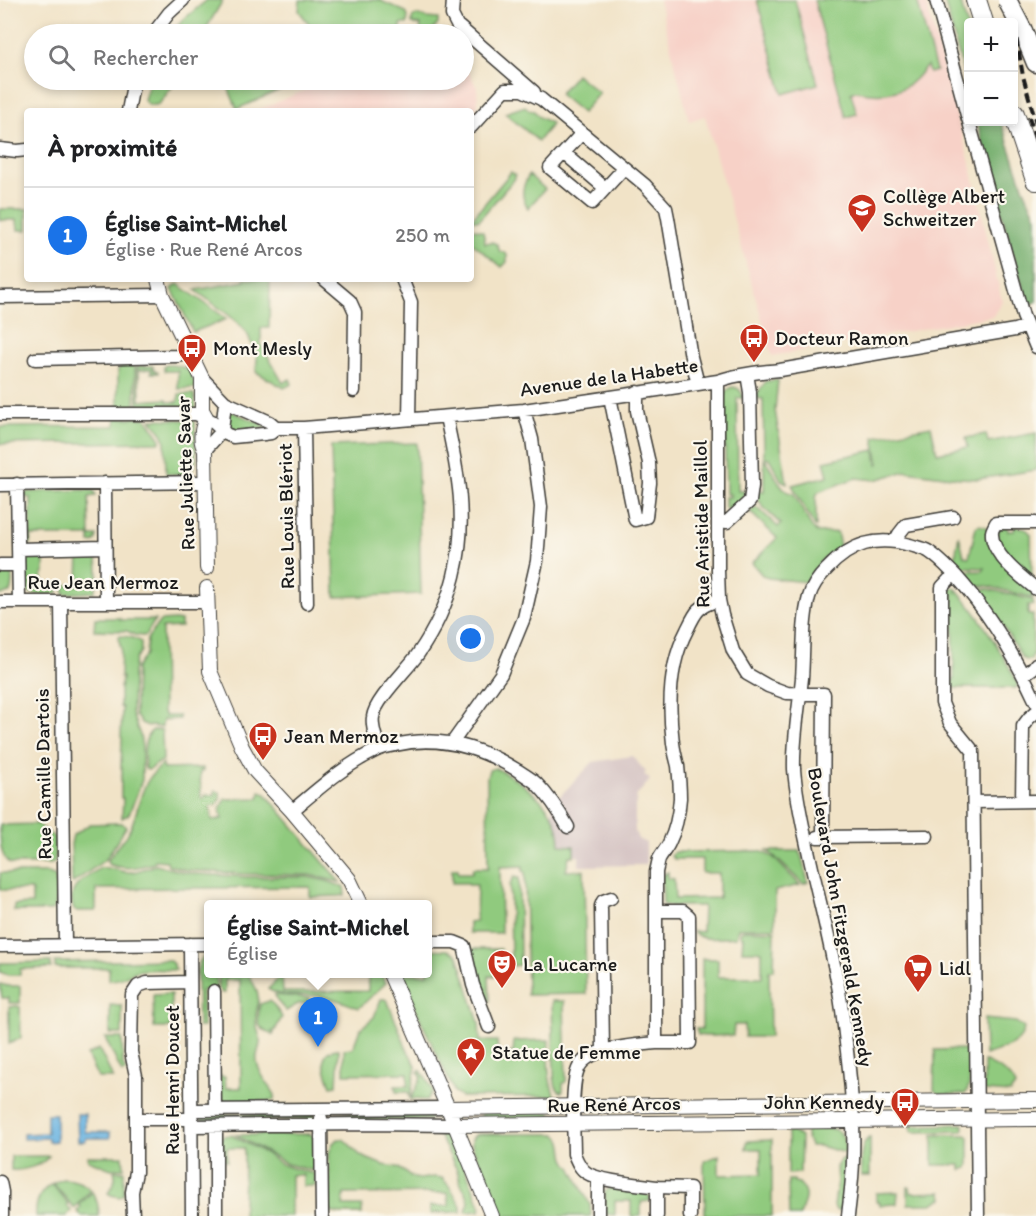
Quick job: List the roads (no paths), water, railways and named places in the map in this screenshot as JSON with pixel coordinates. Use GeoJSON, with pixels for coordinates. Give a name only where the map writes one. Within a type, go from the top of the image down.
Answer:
{"type":"FeatureCollection","features":[{"type":"Feature","properties":{"kind":"highway"},"geometry":{"type":"LineString","coordinates":[[976,0],[982,18]]}},
{"type":"Feature","properties":{"kind":"highway"},"geometry":{"type":"LineString","coordinates":[[1018,126],[1036,180]]}},
{"type":"Feature","properties":{"kind":"main road"},"geometry":{"type":"LineString","coordinates":[[1007,0],[1036,63]]}},
{"type":"Feature","properties":{"kind":"street"},"geometry":{"type":"LineString","coordinates":[[161,24],[183,0]]}},
{"type":"Feature","properties":{"kind":"street"},"geometry":{"type":"LineString","coordinates":[[453,0],[452,15],[456,24]]}},
{"type":"Feature","properties":{"kind":"street"},"geometry":{"type":"LineString","coordinates":[[936,0],[964,102]]}},
{"type":"Feature","properties":{"kind":"street"},"geometry":{"type":"LineString","coordinates":[[474,40],[645,185],[666,208],[698,384]]}},
{"type":"Feature","properties":{"kind":"street"},"geometry":{"type":"LineString","coordinates":[[474,124],[505,90],[506,78],[502,64]]}},
{"type":"Feature","properties":{"kind":"street"},"geometry":{"type":"LineString","coordinates":[[129,108],[132,90]]}},
{"type":"Feature","properties":{"kind":"street"},"geometry":{"type":"LineString","coordinates":[[505,90],[522,90],[542,99]]}},
{"type":"Feature","properties":{"kind":"street"},"geometry":{"type":"LineString","coordinates":[[971,126],[1026,327],[1036,347]]}},
{"type":"Feature","properties":{"kind":"street"},"geometry":{"type":"LineString","coordinates":[[582,133],[550,168],[592,202],[624,168]]}},
{"type":"Feature","properties":{"kind":"street"},"geometry":{"type":"LineString","coordinates":[[0,149],[24,150]]}},
{"type":"Feature","properties":{"kind":"street"},"geometry":{"type":"LineString","coordinates":[[564,153],[605,188]]}},
{"type":"Feature","properties":{"kind":"street","name":"Rue Juliette Savar"},"geometry":{"type":"LineString","coordinates":[[159,282],[162,295],[202,378],[202,410],[206,417],[203,423],[202,445],[205,450],[207,568]]}},
{"type":"Feature","properties":{"kind":"street"},"geometry":{"type":"LineString","coordinates":[[328,282],[350,301],[355,312],[354,391]]}},
{"type":"Feature","properties":{"kind":"street"},"geometry":{"type":"LineString","coordinates":[[403,282],[411,302],[409,419]]}},
{"type":"Feature","properties":{"kind":"street"},"geometry":{"type":"LineString","coordinates":[[0,297],[162,295]]}},
{"type":"Feature","properties":{"kind":"street","name":"Avenue de la Habette"},"geometry":{"type":"LineString","coordinates":[[222,430],[229,436],[238,437],[271,433],[277,428],[304,428],[524,410],[718,381],[729,377],[1026,327]]}},
{"type":"Feature","properties":{"kind":"street"},"geometry":{"type":"LineString","coordinates":[[35,359],[178,356],[189,353]]}},
{"type":"Feature","properties":{"kind":"street"},"geometry":{"type":"LineString","coordinates":[[718,521],[727,522],[750,501],[752,486],[750,392],[747,374]]}},
{"type":"Feature","properties":{"kind":"street"},"geometry":{"type":"LineString","coordinates":[[202,378],[225,402],[270,422],[277,428]]}},
{"type":"Feature","properties":{"kind":"street","name":"Rue Aristide Maillol"},"geometry":{"type":"LineString","coordinates":[[718,381],[719,600],[733,651],[747,674],[768,686],[787,693],[824,694],[823,837]]}},
{"type":"Feature","properties":{"kind":"street"},"geometry":{"type":"LineString","coordinates":[[610,397],[635,520],[646,518],[650,483],[649,463],[637,411],[637,392]]}},
{"type":"Feature","properties":{"kind":"street"},"geometry":{"type":"LineString","coordinates":[[206,417],[225,402]]}},
{"type":"Feature","properties":{"kind":"street"},"geometry":{"type":"LineString","coordinates":[[205,450],[222,430],[225,402]]}},
{"type":"Feature","properties":{"kind":"street"},"geometry":{"type":"LineString","coordinates":[[452,743],[501,674],[524,618],[537,561],[541,507],[532,440],[524,410]]}},
{"type":"Feature","properties":{"kind":"street"},"geometry":{"type":"LineString","coordinates":[[0,414],[196,414],[206,417],[222,430]]}},
{"type":"Feature","properties":{"kind":"street"},"geometry":{"type":"LineString","coordinates":[[379,749],[373,728],[373,716],[380,701],[429,637],[445,603],[454,575],[461,530],[460,488],[446,417]]}},
{"type":"Feature","properties":{"kind":"street","name":"Rue Louis Blériot"},"geometry":{"type":"LineString","coordinates":[[304,428],[307,603]]}},
{"type":"Feature","properties":{"kind":"street"},"geometry":{"type":"LineString","coordinates":[[0,485],[205,482]]}},
{"type":"Feature","properties":{"kind":"street"},"geometry":{"type":"LineString","coordinates":[[105,483],[106,601]]}},
{"type":"Feature","properties":{"kind":"street"},"geometry":{"type":"LineString","coordinates":[[17,484],[19,602]]}},
{"type":"Feature","properties":{"kind":"street"},"geometry":{"type":"LineString","coordinates":[[895,541],[906,525],[953,518]]}},
{"type":"Feature","properties":{"kind":"street"},"geometry":{"type":"LineString","coordinates":[[1036,523],[996,523],[992,531],[994,545],[1011,568],[1036,590]]}},
{"type":"Feature","properties":{"kind":"street","name":"Boulevard John Fitzgerald Kennedy"},"geometry":{"type":"LineString","coordinates":[[848,1216],[853,1173],[852,1102],[848,1056],[841,1002],[805,837],[794,769],[806,614],[814,586],[830,566],[850,549],[874,541],[895,541],[925,549],[943,562],[972,593],[1004,639],[1036,702]]}},
{"type":"Feature","properties":{"kind":"street"},"geometry":{"type":"LineString","coordinates":[[18,549],[105,547]]}},
{"type":"Feature","properties":{"kind":"street"},"geometry":{"type":"LineString","coordinates":[[0,565],[18,565]]}},
{"type":"Feature","properties":{"kind":"street"},"geometry":{"type":"LineString","coordinates":[[954,574],[942,587],[942,703],[950,723],[973,751],[978,1216]]}},
{"type":"Feature","properties":{"kind":"street"},"geometry":{"type":"LineString","coordinates":[[207,595],[210,671],[238,737],[255,771],[349,879],[359,900]]}},
{"type":"Feature","properties":{"kind":"street","name":"Rue Jean Mermoz"},"geometry":{"type":"LineString","coordinates":[[0,602],[106,601],[207,595]]}},
{"type":"Feature","properties":{"kind":"street"},"geometry":{"type":"LineString","coordinates":[[656,1043],[656,872],[677,820],[680,799],[670,716],[670,691],[681,640],[697,610],[708,603],[719,600]]}},
{"type":"Feature","properties":{"kind":"street","name":"Rue Camille Dartois"},"geometry":{"type":"LineString","coordinates":[[61,602],[65,945]]}},
{"type":"Feature","properties":{"kind":"street"},"geometry":{"type":"LineString","coordinates":[[1023,675],[1036,664]]}},
{"type":"Feature","properties":{"kind":"street"},"geometry":{"type":"LineString","coordinates":[[1022,801],[1023,726],[1036,712]]}},
{"type":"Feature","properties":{"kind":"street"},"geometry":{"type":"LineString","coordinates":[[292,811],[329,779],[379,749],[407,742],[430,741],[452,743],[491,755],[535,782],[555,804],[568,827]]}},
{"type":"Feature","properties":{"kind":"street"},"geometry":{"type":"LineString","coordinates":[[974,802],[1036,801]]}},
{"type":"Feature","properties":{"kind":"street"},"geometry":{"type":"LineString","coordinates":[[805,837],[927,836]]}},
{"type":"Feature","properties":{"kind":"street"},"geometry":{"type":"LineString","coordinates":[[603,1051],[601,906],[603,901],[611,898]]}},
{"type":"Feature","properties":{"kind":"street"},"geometry":{"type":"LineString","coordinates":[[656,911],[683,911],[689,916],[690,1043],[656,1043],[603,1051],[590,1057],[579,1066],[574,1082],[574,1154],[585,1173],[598,1178],[690,1188],[690,1216]]}},
{"type":"Feature","properties":{"kind":"street"},"geometry":{"type":"LineString","coordinates":[[432,942],[454,942],[464,946],[473,986],[489,1027]]}},
{"type":"Feature","properties":{"kind":"street","name":"Rue Henri Doucet"},"geometry":{"type":"LineString","coordinates":[[190,944],[192,1216]]}},
{"type":"Feature","properties":{"kind":"street"},"geometry":{"type":"LineString","coordinates":[[0,946],[204,944]]}},
{"type":"Feature","properties":{"kind":"street"},"geometry":{"type":"LineString","coordinates":[[392,978],[456,1125],[490,1215]]}},
{"type":"Feature","properties":{"kind":"street"},"geometry":{"type":"LineString","coordinates":[[133,1216],[132,1192],[136,1172],[136,1076],[131,1052],[132,994],[138,986],[147,983],[190,982]]}},
{"type":"Feature","properties":{"kind":"street"},"geometry":{"type":"LineString","coordinates":[[214,991],[215,1110]]}},
{"type":"Feature","properties":{"kind":"street","name":"Rue René Arcos"},"geometry":{"type":"LineString","coordinates":[[192,1118],[215,1110],[1036,1100]]}},
{"type":"Feature","properties":{"kind":"street"},"geometry":{"type":"LineString","coordinates":[[320,1109],[322,1216]]}},
{"type":"Feature","properties":{"kind":"street"},"geometry":{"type":"LineString","coordinates":[[136,1119],[192,1118]]}},
{"type":"Feature","properties":{"kind":"street","name":"Rue René Arcos"},"geometry":{"type":"LineString","coordinates":[[192,1118],[216,1126],[1036,1119]]}},
{"type":"Feature","properties":{"kind":"street"},"geometry":{"type":"LineString","coordinates":[[216,1126],[216,1216]]}},
{"type":"Feature","properties":{"kind":"street"},"geometry":{"type":"LineString","coordinates":[[598,1178],[598,1216]]}},
{"type":"Feature","properties":{"kind":"street"},"geometry":{"type":"LineString","coordinates":[[0,1182],[2,1216]]}},
{"type":"Feature","properties":{"kind":"street"},"geometry":{"type":"LineString","coordinates":[[657,1186],[657,1216]]}},
{"type":"Feature","properties":{"kind":"water"},"geometry":{"type":"Polygon","coordinates":[[[47,1114],[56,1114],[56,1141],[48,1142],[48,1138],[23,1139],[23,1134],[47,1133],[47,1114]]]}},
{"type":"Feature","properties":{"kind":"water"},"geometry":{"type":"Polygon","coordinates":[[[77,1114],[85,1114],[85,1132],[110,1132],[110,1138],[86,1138],[85,1141],[78,1141],[77,1114]]]}},
{"type":"Feature","properties":{"kind":"railway"},"geometry":{"type":"LineString","coordinates":[[1004,0],[1008,18]]}},
{"type":"Feature","properties":{"kind":"railway"},"geometry":{"type":"LineString","coordinates":[[1018,48],[1036,123]]}},
{"type":"Feature","properties":{"kind":"railway"},"geometry":{"type":"LineString","coordinates":[[1029,117],[1036,140]]}},
{"type":"Feature","properties":{"kind":"place","name":"Collège Albert Schweitzer"},"geometry":{"type":"Point","coordinates":[862,234]}},
{"type":"Feature","properties":{"kind":"place","name":"Docteur Ramon"},"geometry":{"type":"Point","coordinates":[754,364]}},
{"type":"Feature","properties":{"kind":"place","name":"Mont Mesly"},"geometry":{"type":"Point","coordinates":[192,374]}},
{"type":"Feature","properties":{"kind":"place","name":"Jean Mermoz"},"geometry":{"type":"Point","coordinates":[263,762]}},
{"type":"Feature","properties":{"kind":"place","name":"La Lucarne"},"geometry":{"type":"Point","coordinates":[502,990]}},
{"type":"Feature","properties":{"kind":"place","name":"Lidl"},"geometry":{"type":"Point","coordinates":[918,994]}},
{"type":"Feature","properties":{"kind":"place","name":"Église Saint-Michel"},"geometry":{"type":"Point","coordinates":[318,1047]}},
{"type":"Feature","properties":{"kind":"place","name":"Statue de Femme"},"geometry":{"type":"Point","coordinates":[471,1078]}},
{"type":"Feature","properties":{"kind":"place","name":"John Kennedy"},"geometry":{"type":"Point","coordinates":[905,1128]}}]}
